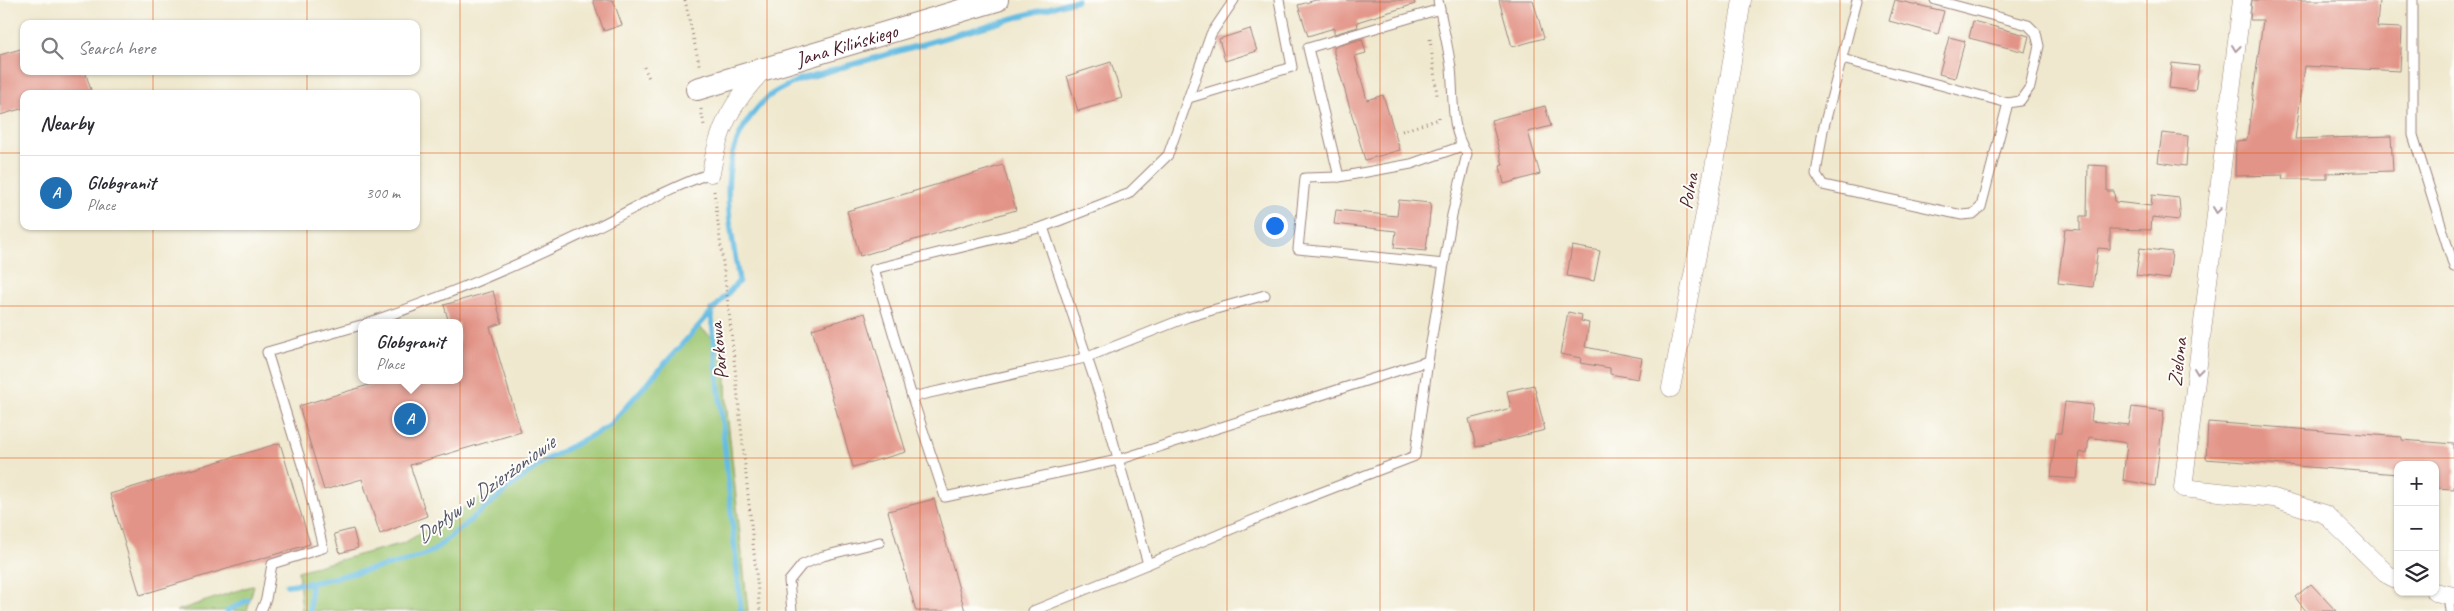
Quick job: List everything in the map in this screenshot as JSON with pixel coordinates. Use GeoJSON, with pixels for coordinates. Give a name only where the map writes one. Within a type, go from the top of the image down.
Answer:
{"type":"FeatureCollection","features":[{"type":"Feature","properties":{"kind":"street","name":"Jana Kilińskiego"},"geometry":{"type":"LineString","coordinates":[[701,88],[997,0]]}},
{"type":"Feature","properties":{"kind":"street","name":"Polna"},"geometry":{"type":"LineString","coordinates":[[1671,388],[1718,147],[1742,0]]}},
{"type":"Feature","properties":{"kind":"street","name":"Zielona"},"geometry":{"type":"LineString","coordinates":[[2242,0],[2183,488],[2274,498],[2325,514],[2394,578]]}},
{"type":"Feature","properties":{"kind":"street"},"geometry":{"type":"LineString","coordinates":[[711,173],[715,145],[731,108],[764,69]]}},
{"type":"Feature","properties":{"kind":"lane"},"geometry":{"type":"LineString","coordinates":[[1234,0],[1211,34],[1168,155],[1128,194],[1043,227],[874,269],[912,397],[945,497],[1118,460],[1428,361]]}},
{"type":"Feature","properties":{"kind":"lane"},"geometry":{"type":"LineString","coordinates":[[1188,98],[1292,67],[1279,0]]}},
{"type":"Feature","properties":{"kind":"lane"},"geometry":{"type":"LineString","coordinates":[[1857,0],[1823,130],[1816,174],[1822,184],[1962,215],[1973,214],[1981,207],[2008,104]]}},
{"type":"Feature","properties":{"kind":"lane"},"geometry":{"type":"LineString","coordinates":[[1842,59],[2008,104],[2020,100],[2030,87],[2039,46],[2036,33],[2028,25],[1935,0]]}},
{"type":"Feature","properties":{"kind":"lane"},"geometry":{"type":"LineString","coordinates":[[2413,0],[2413,135],[2454,267]]}},
{"type":"Feature","properties":{"kind":"lane"},"geometry":{"type":"LineString","coordinates":[[1034,611],[1289,505],[1415,456],[1428,361],[1452,216],[1467,154],[1455,128],[1451,68],[1439,5],[1423,13],[1308,48],[1339,177]]}},
{"type":"Feature","properties":{"kind":"lane"},"geometry":{"type":"LineString","coordinates":[[1444,264],[1298,249],[1305,178],[1339,177],[1411,164],[1462,146]]}},
{"type":"Feature","properties":{"kind":"lane"},"geometry":{"type":"LineString","coordinates":[[377,319],[510,266],[594,228],[687,182],[711,173]]}},
{"type":"Feature","properties":{"kind":"lane"},"geometry":{"type":"LineString","coordinates":[[1043,227],[1102,402],[1148,564]]}},
{"type":"Feature","properties":{"kind":"lane"},"geometry":{"type":"LineString","coordinates":[[912,397],[1086,358],[1188,317],[1265,295]]}},
{"type":"Feature","properties":{"kind":"lane"},"geometry":{"type":"LineString","coordinates":[[261,611],[266,599],[272,564],[323,548],[307,481],[267,352],[358,326]]}},
{"type":"Feature","properties":{"kind":"lane"},"geometry":{"type":"LineString","coordinates":[[792,611],[789,581],[802,565],[824,556],[880,542]]}},
{"type":"Feature","properties":{"kind":"path"},"geometry":{"type":"LineString","coordinates":[[685,0],[701,88],[705,131]]}},
{"type":"Feature","properties":{"kind":"path"},"geometry":{"type":"LineString","coordinates":[[1423,13],[1428,28],[1438,102]]}},
{"type":"Feature","properties":{"kind":"path"},"geometry":{"type":"LineString","coordinates":[[644,67],[649,78]]}},
{"type":"Feature","properties":{"kind":"path"},"geometry":{"type":"LineString","coordinates":[[1402,130],[1439,120],[1438,111]]}},
{"type":"Feature","properties":{"kind":"path","name":"Parkowa"},"geometry":{"type":"LineString","coordinates":[[711,173],[730,320],[760,611]]}},
{"type":"Feature","properties":{"kind":"green space"},"geometry":{"type":"Polygon","coordinates":[[[697,325],[725,348],[727,411],[748,611],[302,611],[298,571],[404,543],[551,457],[607,428],[697,325]]]}},
{"type":"Feature","properties":{"kind":"green space"},"geometry":{"type":"Polygon","coordinates":[[[254,585],[247,611],[176,611],[254,585]]]}},
{"type":"Feature","properties":{"kind":"building"},"geometry":{"type":"Polygon","coordinates":[[[593,0],[613,0],[622,25],[604,31],[593,0]]]}},
{"type":"Feature","properties":{"kind":"building"},"geometry":{"type":"Polygon","coordinates":[[[1316,0],[1414,0],[1415,4],[1357,22],[1358,27],[1334,34],[1334,28],[1308,36],[1298,5],[1316,0]]]}},
{"type":"Feature","properties":{"kind":"building"},"geometry":{"type":"Polygon","coordinates":[[[1499,0],[1533,0],[1544,38],[1512,47],[1499,0]]]}},
{"type":"Feature","properties":{"kind":"building"},"geometry":{"type":"Polygon","coordinates":[[[1895,0],[1944,11],[1938,34],[1889,21],[1895,0]]]}},
{"type":"Feature","properties":{"kind":"building"},"geometry":{"type":"Polygon","coordinates":[[[2252,0],[2379,0],[2377,27],[2402,28],[2400,71],[2305,66],[2295,139],[2391,136],[2393,171],[2327,173],[2327,179],[2282,179],[2283,175],[2235,176],[2236,141],[2247,140],[2263,20],[2250,20],[2252,0]]]}},
{"type":"Feature","properties":{"kind":"building"},"geometry":{"type":"Polygon","coordinates":[[[1973,21],[2029,36],[2025,52],[1969,38],[1973,21]]]}},
{"type":"Feature","properties":{"kind":"building"},"geometry":{"type":"Polygon","coordinates":[[[1250,29],[1257,51],[1225,61],[1219,39],[1250,29]]]}},
{"type":"Feature","properties":{"kind":"building"},"geometry":{"type":"Polygon","coordinates":[[[1949,37],[1965,41],[1955,78],[1939,74],[1949,37]]]}},
{"type":"Feature","properties":{"kind":"building"},"geometry":{"type":"Polygon","coordinates":[[[1362,39],[1366,53],[1355,56],[1367,100],[1383,95],[1400,150],[1365,160],[1334,53],[1334,47],[1362,39]]]}},
{"type":"Feature","properties":{"kind":"building"},"geometry":{"type":"Polygon","coordinates":[[[20,49],[20,75],[86,75],[91,90],[20,90],[20,109],[0,115],[0,55],[20,49]]]}},
{"type":"Feature","properties":{"kind":"building"},"geometry":{"type":"Polygon","coordinates":[[[1111,62],[1122,98],[1078,111],[1067,76],[1111,62]]]}},
{"type":"Feature","properties":{"kind":"building"},"geometry":{"type":"Polygon","coordinates":[[[2172,63],[2199,66],[2195,91],[2169,88],[2172,63]]]}},
{"type":"Feature","properties":{"kind":"building"},"geometry":{"type":"Polygon","coordinates":[[[1545,106],[1551,126],[1528,132],[1540,174],[1504,184],[1500,166],[1503,165],[1491,120],[1545,106]]]}},
{"type":"Feature","properties":{"kind":"building"},"geometry":{"type":"Polygon","coordinates":[[[2162,133],[2188,136],[2186,166],[2158,162],[2162,133]]]}},
{"type":"Feature","properties":{"kind":"building"},"geometry":{"type":"Polygon","coordinates":[[[1003,165],[1016,210],[860,256],[847,211],[1003,165]]]}},
{"type":"Feature","properties":{"kind":"building"},"geometry":{"type":"Polygon","coordinates":[[[2088,165],[2107,166],[2107,191],[2114,191],[2115,202],[2151,206],[2152,195],[2179,198],[2180,211],[2179,220],[2152,217],[2151,230],[2110,229],[2110,249],[2098,248],[2093,287],[2058,283],[2065,229],[2080,230],[2080,216],[2087,216],[2088,165]]]}},
{"type":"Feature","properties":{"kind":"building"},"geometry":{"type":"Polygon","coordinates":[[[1399,200],[1431,203],[1426,251],[1394,248],[1396,231],[1334,224],[1336,210],[1397,216],[1399,200]]]}},
{"type":"Feature","properties":{"kind":"building"},"geometry":{"type":"Polygon","coordinates":[[[1572,246],[1600,251],[1594,281],[1567,276],[1572,246]]]}},
{"type":"Feature","properties":{"kind":"building"},"geometry":{"type":"Polygon","coordinates":[[[2140,248],[2172,252],[2169,279],[2136,275],[2140,248]]]}},
{"type":"Feature","properties":{"kind":"building"},"geometry":{"type":"Polygon","coordinates":[[[493,291],[502,323],[490,327],[521,432],[410,465],[427,516],[380,534],[362,479],[324,490],[299,406],[372,384],[463,384],[463,319],[448,319],[444,305],[493,291]]]}},
{"type":"Feature","properties":{"kind":"building"},"geometry":{"type":"Polygon","coordinates":[[[1568,312],[1582,315],[1581,321],[1589,323],[1585,347],[1642,358],[1638,379],[1610,374],[1610,368],[1580,363],[1581,358],[1560,354],[1568,312]]]}},
{"type":"Feature","properties":{"kind":"building"},"geometry":{"type":"Polygon","coordinates":[[[865,313],[906,452],[853,467],[812,329],[865,313]]]}},
{"type":"Feature","properties":{"kind":"building"},"geometry":{"type":"Polygon","coordinates":[[[1534,385],[1545,430],[1476,447],[1469,419],[1511,408],[1507,391],[1534,385]]]}},
{"type":"Feature","properties":{"kind":"building"},"geometry":{"type":"Polygon","coordinates":[[[2065,402],[2093,405],[2091,421],[2129,425],[2132,407],[2164,411],[2155,486],[2123,480],[2127,443],[2089,437],[2087,454],[2080,452],[2077,479],[2051,477],[2056,433],[2061,433],[2065,402]]]}},
{"type":"Feature","properties":{"kind":"building"},"geometry":{"type":"Polygon","coordinates":[[[2208,422],[2402,437],[2402,440],[2454,444],[2454,489],[2439,488],[2439,461],[2394,461],[2394,474],[2206,459],[2208,422]]]}},
{"type":"Feature","properties":{"kind":"building"},"geometry":{"type":"Polygon","coordinates":[[[280,443],[310,544],[140,595],[110,494],[280,443]]]}},
{"type":"Feature","properties":{"kind":"building"},"geometry":{"type":"Polygon","coordinates":[[[934,499],[965,611],[916,611],[888,511],[934,499]]]}},
{"type":"Feature","properties":{"kind":"building"},"geometry":{"type":"Polygon","coordinates":[[[353,529],[358,548],[340,553],[334,534],[353,529]]]}},
{"type":"Feature","properties":{"kind":"building"},"geometry":{"type":"Polygon","coordinates":[[[2311,584],[2336,611],[2306,611],[2295,597],[2311,584]]]}},
{"type":"Feature","properties":{"kind":"waterway","name":"Dopływ w Dzierżoniowie"},"geometry":{"type":"LineString","coordinates":[[287,585],[311,583],[407,561],[433,551],[544,461],[608,427],[739,281],[729,207],[728,184],[731,161],[738,138],[750,117],[768,97],[798,80],[1077,0]]}},
{"type":"Feature","properties":{"kind":"waterway","name":"Dopływ w Dzierżoniowie"},"geometry":{"type":"LineString","coordinates":[[711,310],[741,611]]}},
{"type":"Feature","properties":{"kind":"waterway","name":"Dopływ w Dzierżoniowie"},"geometry":{"type":"LineString","coordinates":[[310,611],[311,583]]}},
{"type":"Feature","properties":{"kind":"waterway"},"geometry":{"type":"LineString","coordinates":[[227,611],[248,600]]}},
{"type":"Feature","properties":{"kind":"place","name":"Globgranit"},"geometry":{"type":"Point","coordinates":[410,419]}}]}
